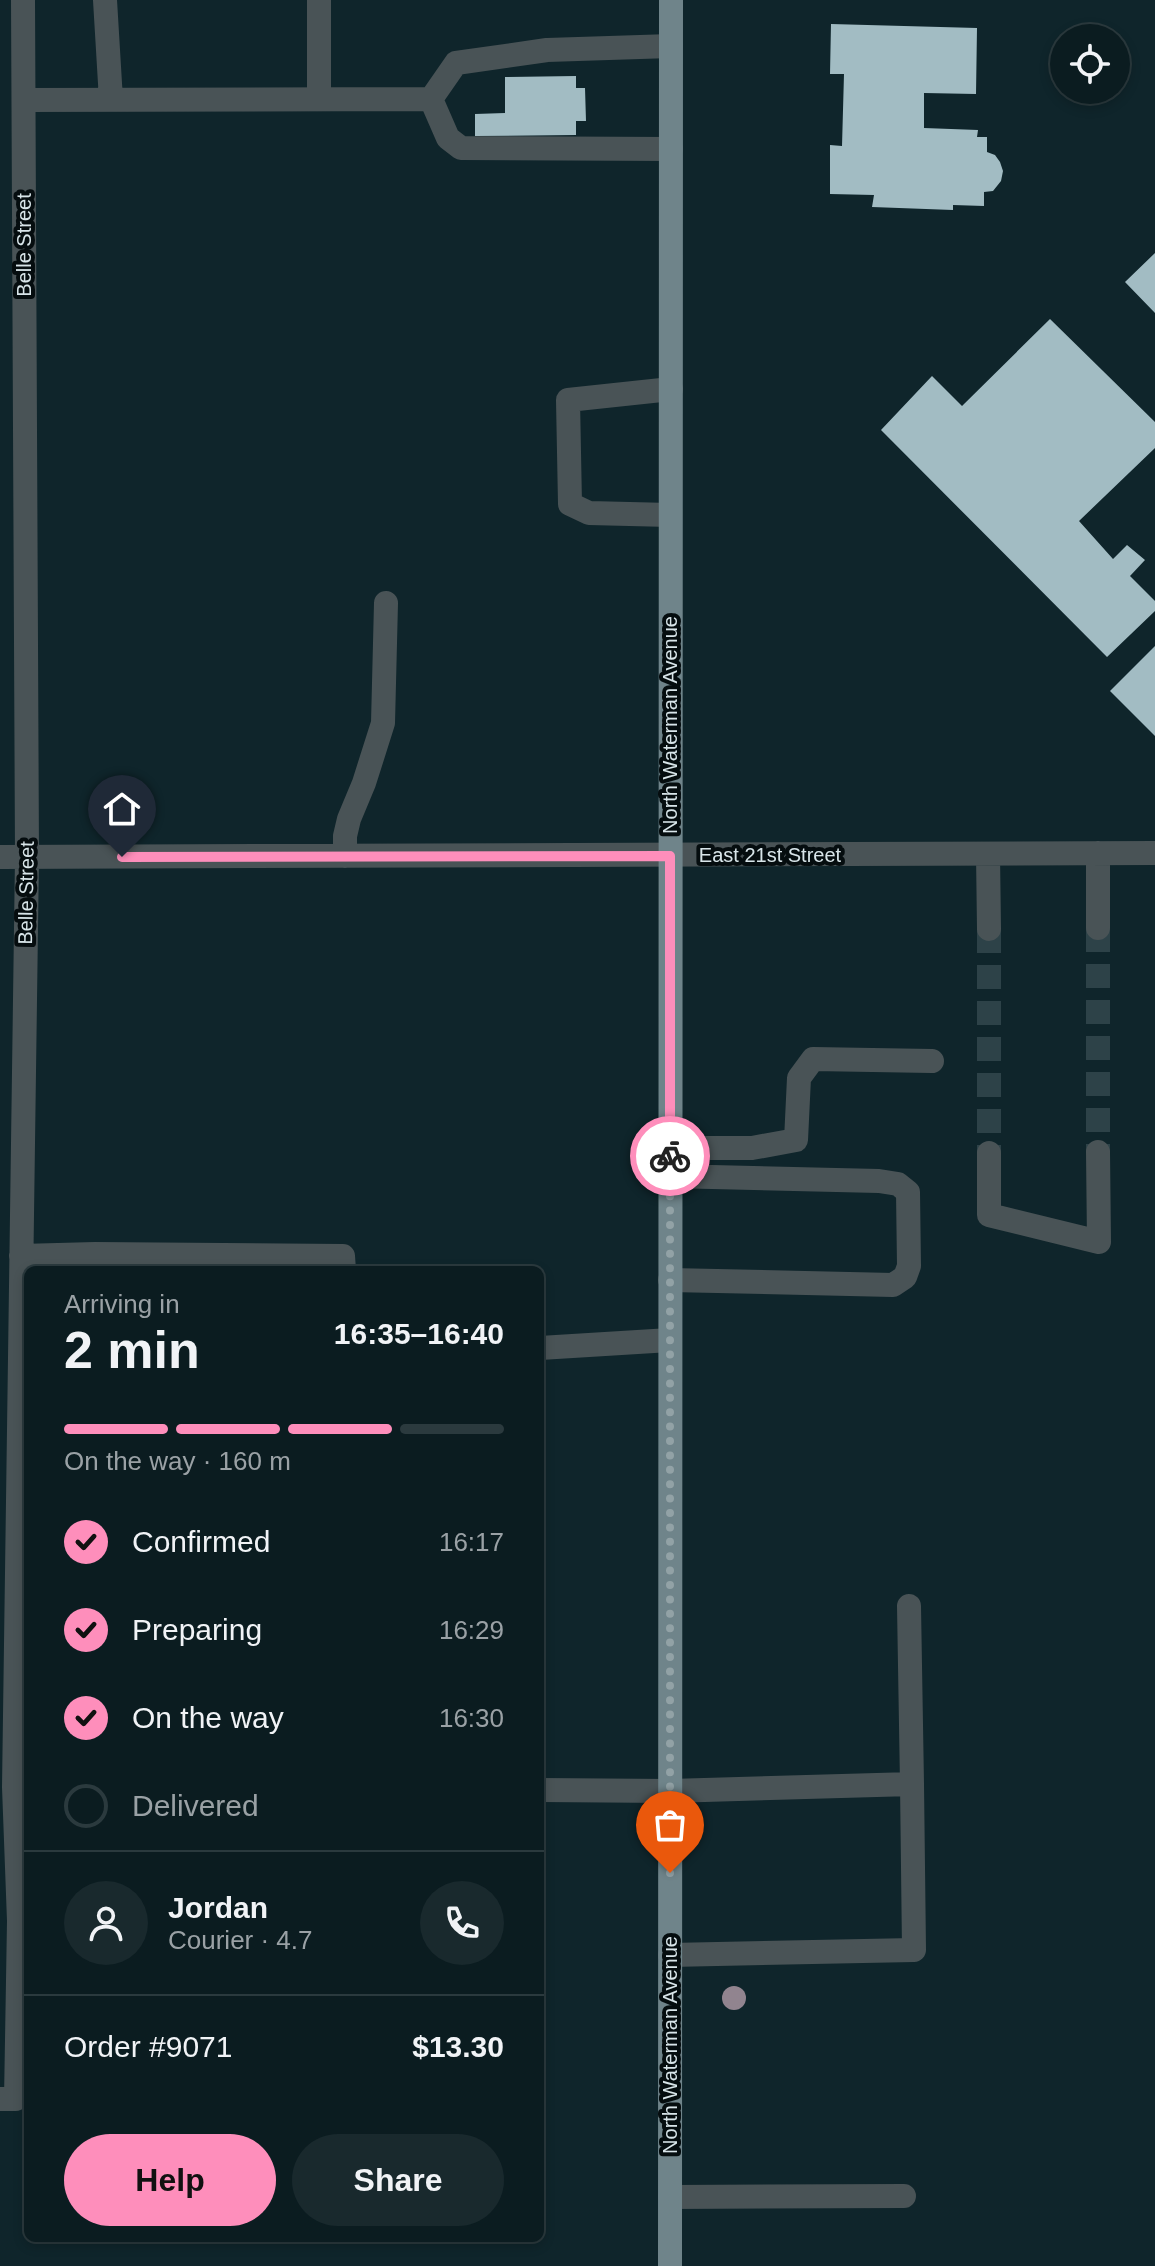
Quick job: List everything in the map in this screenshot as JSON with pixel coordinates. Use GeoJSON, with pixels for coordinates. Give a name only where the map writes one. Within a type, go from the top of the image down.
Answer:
{"type":"FeatureCollection","features":[{"type":"Feature","properties":{"kind":"main road","name":"North Waterman Avenue"},"geometry":{"type":"LineString","coordinates":[[670,2266],[671,0]]}},
{"type":"Feature","properties":{"kind":"street","name":"Belle Street"},"geometry":{"type":"LineString","coordinates":[[0,2099],[16,2099],[19,1921],[14,1787],[24,1315],[21,1256],[27,857],[24,100],[12,49],[23,0]]}},
{"type":"Feature","properties":{"kind":"street"},"geometry":{"type":"LineString","coordinates":[[105,0],[111,100]]}},
{"type":"Feature","properties":{"kind":"street"},"geometry":{"type":"LineString","coordinates":[[319,0],[319,99]]}},
{"type":"Feature","properties":{"kind":"street"},"geometry":{"type":"LineString","coordinates":[[431,99],[456,63],[547,50],[671,46]]}},
{"type":"Feature","properties":{"kind":"street"},"geometry":{"type":"LineString","coordinates":[[24,100],[431,99]]}},
{"type":"Feature","properties":{"kind":"street"},"geometry":{"type":"LineString","coordinates":[[431,99],[448,138],[461,148],[671,149]]}},
{"type":"Feature","properties":{"kind":"street"},"geometry":{"type":"LineString","coordinates":[[670,515],[589,513],[570,504],[568,400],[671,389]]}},
{"type":"Feature","properties":{"kind":"street"},"geometry":{"type":"LineString","coordinates":[[345,856],[349,819],[383,723],[386,603]]}},
{"type":"Feature","properties":{"kind":"street"},"geometry":{"type":"LineString","coordinates":[[1098,853],[1098,928]]}},
{"type":"Feature","properties":{"kind":"street","name":"East 21st Street"},"geometry":{"type":"LineString","coordinates":[[0,857],[1155,853]]}},
{"type":"Feature","properties":{"kind":"street"},"geometry":{"type":"LineString","coordinates":[[988,854],[989,929]]}},
{"type":"Feature","properties":{"kind":"street"},"geometry":{"type":"LineString","coordinates":[[670,1148],[752,1148],[796,1140],[799,1078],[813,1059],[932,1061]]}},
{"type":"Feature","properties":{"kind":"street"},"geometry":{"type":"LineString","coordinates":[[989,1153],[989,1215],[1099,1242],[1098,1152]]}},
{"type":"Feature","properties":{"kind":"street"},"geometry":{"type":"LineString","coordinates":[[670,1176],[898,1184],[908,1192],[909,1266],[905,1277],[893,1285],[670,1280]]}},
{"type":"Feature","properties":{"kind":"street"},"geometry":{"type":"LineString","coordinates":[[21,1256],[343,1256],[344,1266]]}},
{"type":"Feature","properties":{"kind":"street"},"geometry":{"type":"LineString","coordinates":[[544,1348],[670,1340]]}},
{"type":"Feature","properties":{"kind":"street"},"geometry":{"type":"LineString","coordinates":[[670,1955],[914,1950],[909,1606]]}},
{"type":"Feature","properties":{"kind":"street"},"geometry":{"type":"LineString","coordinates":[[544,1790],[670,1791],[912,1784]]}},
{"type":"Feature","properties":{"kind":"street"},"geometry":{"type":"LineString","coordinates":[[670,2197],[904,2196]]}},
{"type":"Feature","properties":{"kind":"building"},"geometry":{"type":"Polygon","coordinates":[[[831,24],[977,28],[976,94],[924,93],[924,128],[978,130],[977,137],[987,137],[987,152],[995,155],[1003,171],[1001,181],[993,191],[984,192],[984,206],[953,205],[953,210],[872,207],[874,195],[830,194],[830,145],[842,146],[844,74],[830,74],[831,24]]]}},
{"type":"Feature","properties":{"kind":"building"},"geometry":{"type":"Polygon","coordinates":[[[576,76],[576,88],[585,88],[586,121],[576,121],[576,135],[475,136],[475,114],[505,113],[505,77],[576,76]]]}},
{"type":"Feature","properties":{"kind":"building"},"geometry":{"type":"Polygon","coordinates":[[[1155,253],[1155,313],[1125,282],[1155,253]]]}},
{"type":"Feature","properties":{"kind":"building"},"geometry":{"type":"Polygon","coordinates":[[[1050,319],[1155,422],[1155,448],[1079,521],[1113,559],[1127,545],[1145,560],[1130,576],[1155,601],[1155,611],[1107,657],[881,430],[932,376],[962,406],[1050,319]]]}},
{"type":"Feature","properties":{"kind":"building"},"geometry":{"type":"Polygon","coordinates":[[[1155,646],[1155,736],[1110,691],[1155,646]]]}},
{"type":"Feature","properties":{"kind":"tunnel"},"geometry":{"type":"LineString","coordinates":[[1098,928],[1098,1152]]}},
{"type":"Feature","properties":{"kind":"tunnel"},"geometry":{"type":"LineString","coordinates":[[989,929],[989,1153]]}},
{"type":"Feature","properties":{"kind":"way so far"},"geometry":{"type":"LineString","coordinates":[[670,1156],[670,1873]]}},
{"type":"Feature","properties":{"kind":"route"},"geometry":{"type":"LineString","coordinates":[[122,857],[670,856],[670,1156]]}}]}
